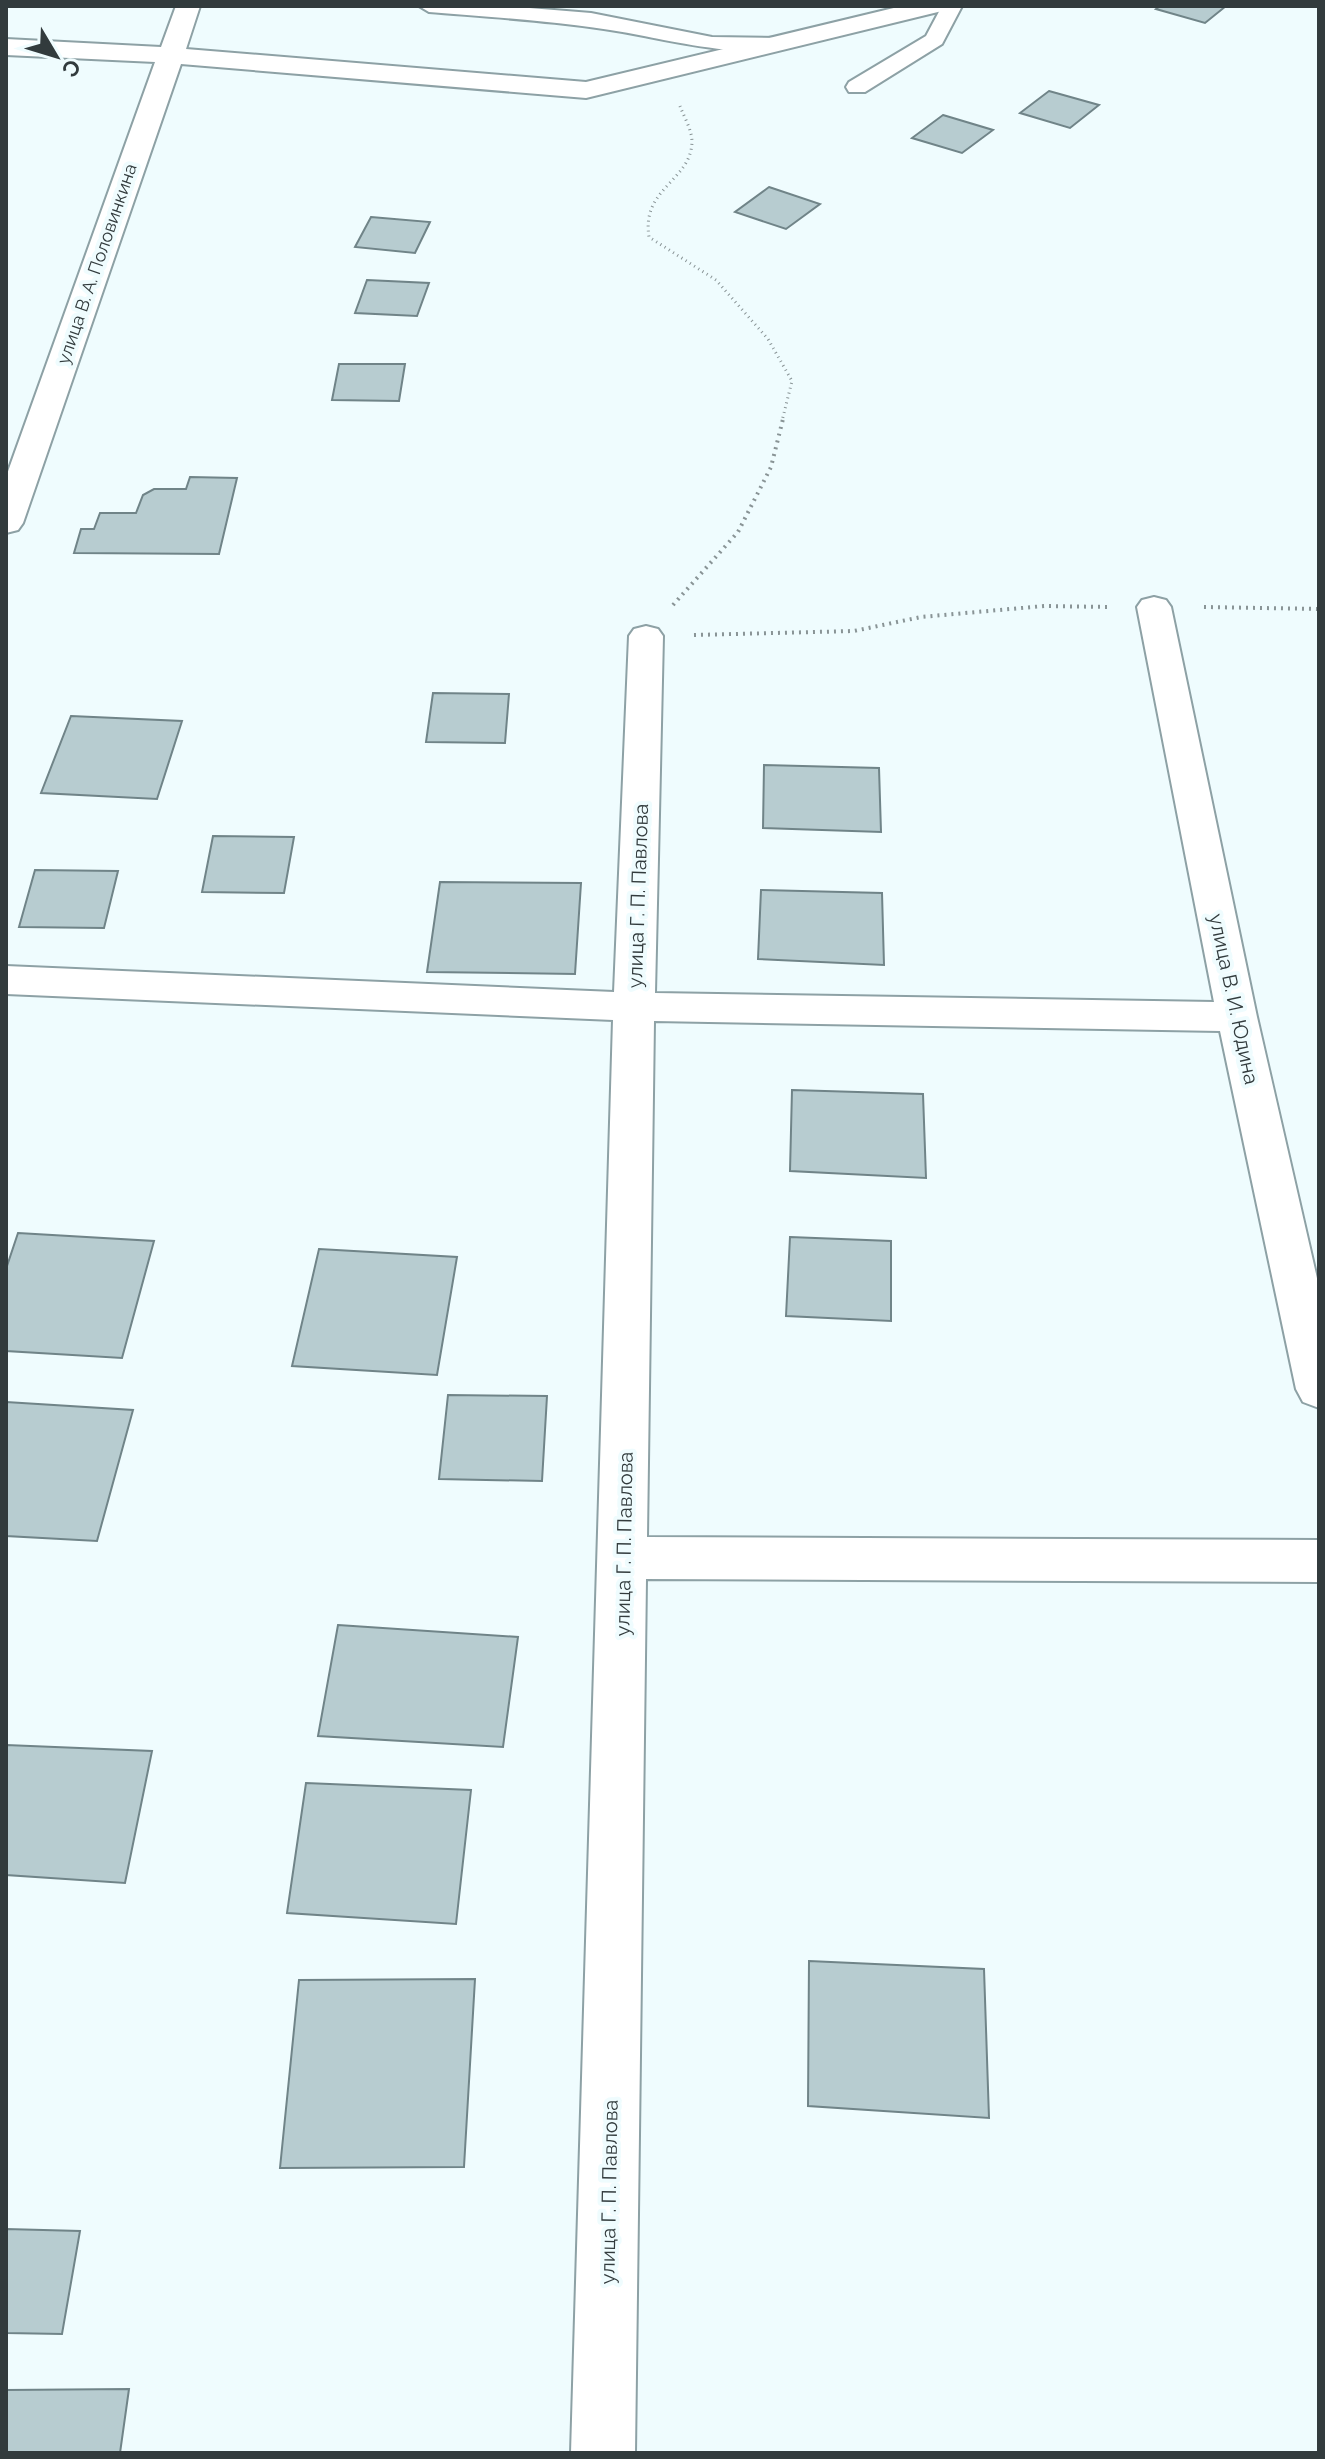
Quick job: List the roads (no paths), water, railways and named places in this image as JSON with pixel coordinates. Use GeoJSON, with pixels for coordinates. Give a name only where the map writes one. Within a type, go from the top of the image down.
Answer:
{"type":"FeatureCollection","features":[{"type":"Feature","properties":{"kind":"street","name":"улица В. А. Половинкина"},"geometry":{"type":"LineString","coordinates":[[6,523],[188,6]]}},
{"type":"Feature","properties":{"kind":"street"},"geometry":{"type":"LineString","coordinates":[[6,47],[171,55],[586,90],[933,6]]}},
{"type":"Feature","properties":{"kind":"street","name":"улица В. И. Юдина"},"geometry":{"type":"LineString","coordinates":[[1154,607],[1237,1017],[1319,1389]]}},
{"type":"Feature","properties":{"kind":"street","name":"улица Г. П. Павлова"},"geometry":{"type":"LineString","coordinates":[[603,2453],[634,1007],[646,636]]}},
{"type":"Feature","properties":{"kind":"street"},"geometry":{"type":"LineString","coordinates":[[6,980],[634,1007],[1237,1017]]}},
{"type":"Feature","properties":{"kind":"street"},"geometry":{"type":"LineString","coordinates":[[624,1558],[1319,1561]]}},
{"type":"Feature","properties":{"kind":"lane"},"geometry":{"type":"LineString","coordinates":[[429,6],[591,19],[712,43],[778,44]]}},
{"type":"Feature","properties":{"kind":"lane"},"geometry":{"type":"LineString","coordinates":[[857,87],[935,40],[952,6]]}}]}
